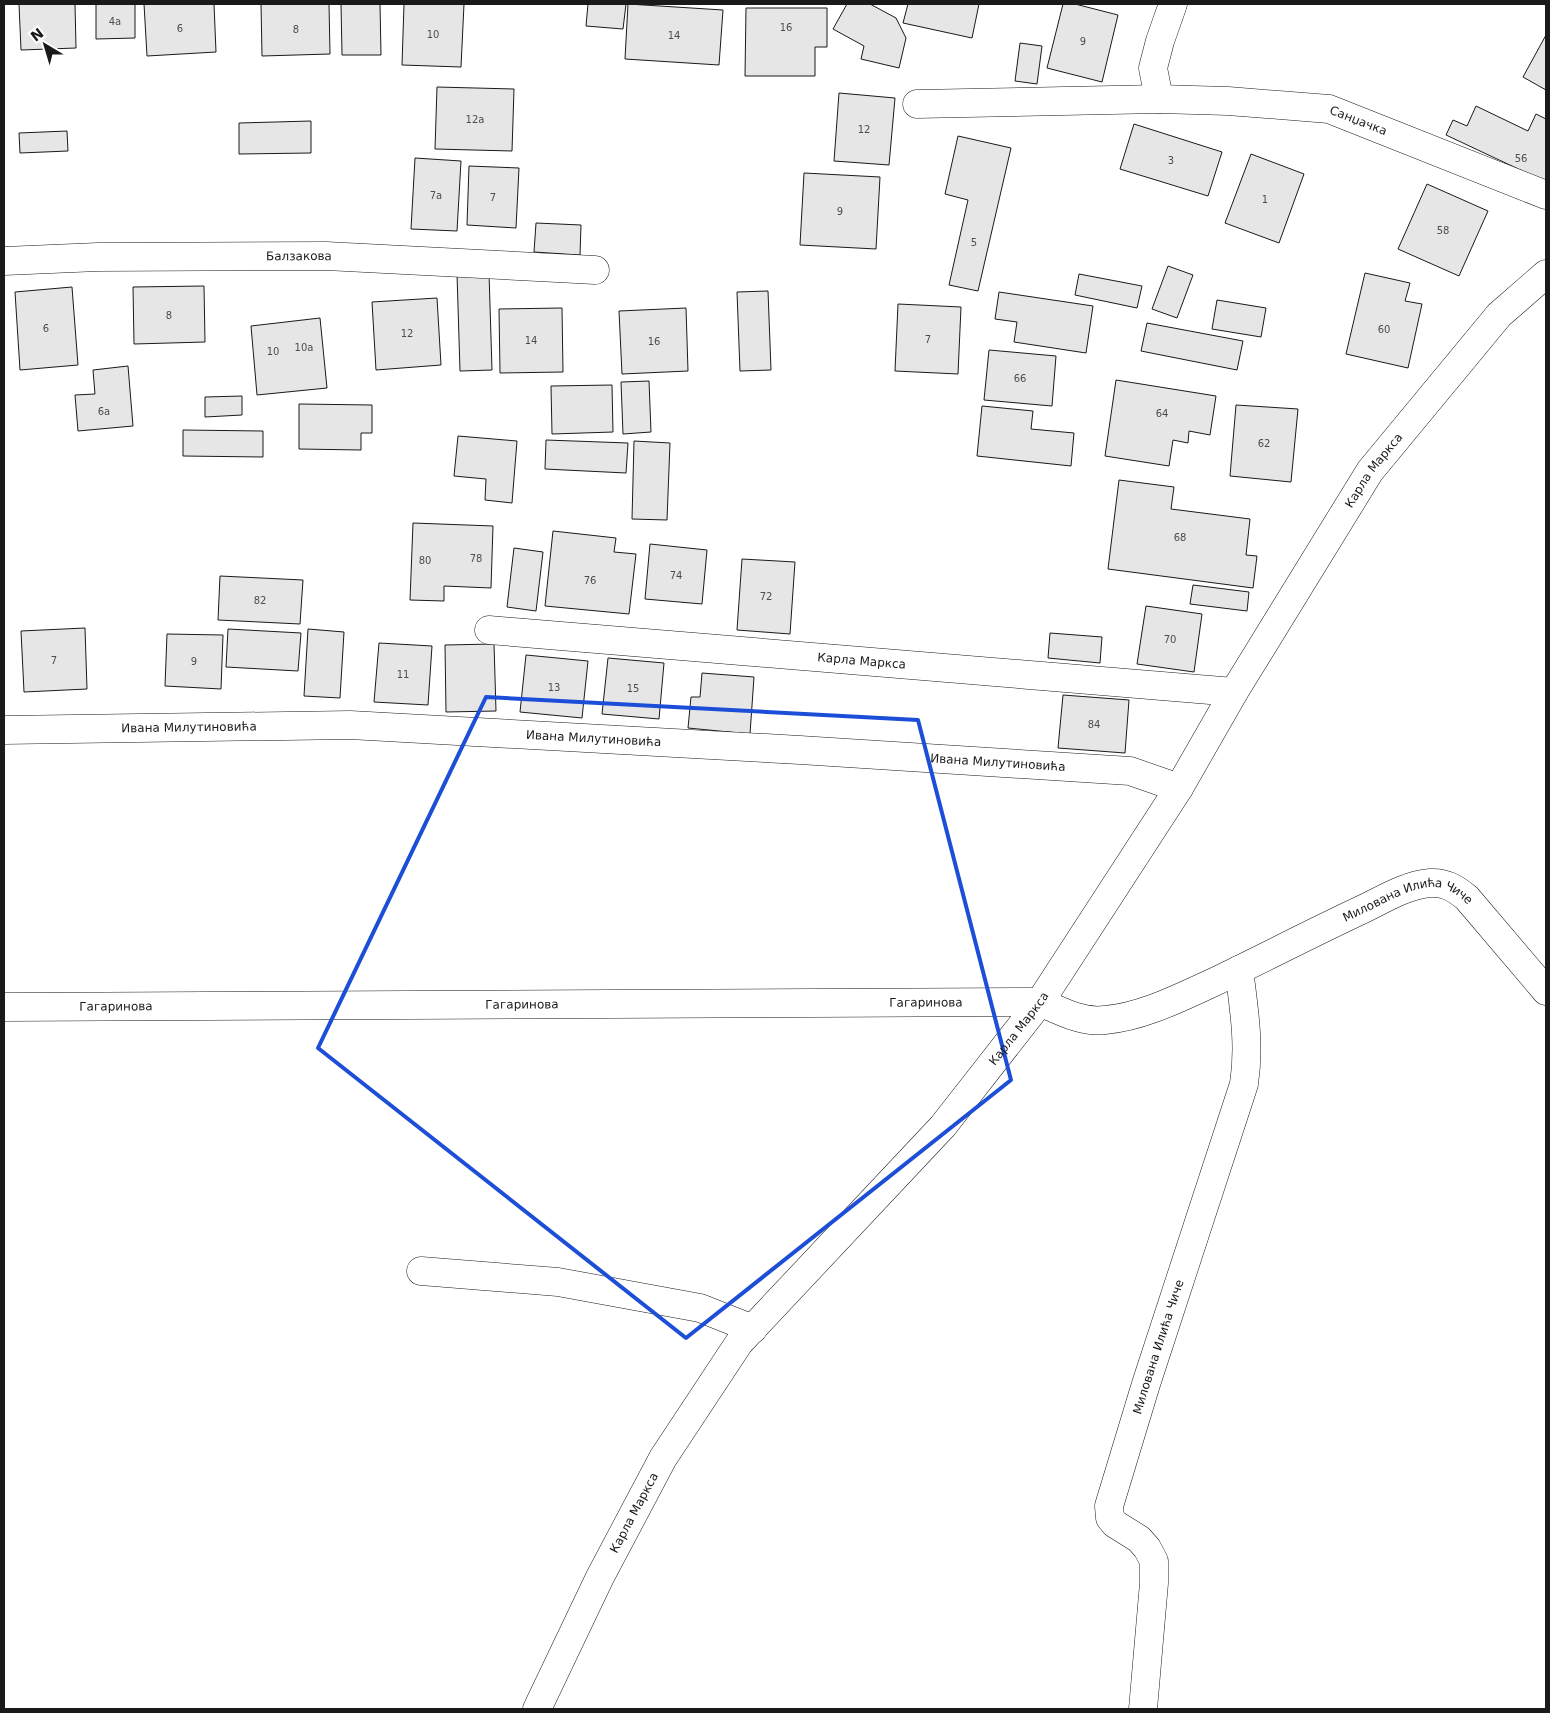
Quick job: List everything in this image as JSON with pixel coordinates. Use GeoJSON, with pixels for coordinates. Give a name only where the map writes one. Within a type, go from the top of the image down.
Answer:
{"type":"FeatureCollection","features":[{"type":"Feature","properties":{"kind":"street"},"geometry":{"type":"LineString","coordinates":[[1159,99],[1153,68],[1160,41],[1174,4]]}},
{"type":"Feature","properties":{"kind":"street","name":"Санџачка"},"geometry":{"type":"LineString","coordinates":[[917,104],[1159,99],[1329,109],[1546,195]]}},
{"type":"Feature","properties":{"kind":"street","name":"Балзакова"},"geometry":{"type":"LineString","coordinates":[[4,261],[98,257],[326,256],[595,270]]}},
{"type":"Feature","properties":{"kind":"street","name":"Карла Маркса"},"geometry":{"type":"LineString","coordinates":[[537,1709],[600,1577],[663,1458],[739,1343],[943,1126],[1040,1002],[1179,788],[1234,692],[1370,471],[1499,314],[1546,274]]}},
{"type":"Feature","properties":{"kind":"street","name":"Карла Маркса"},"geometry":{"type":"LineString","coordinates":[[489,630],[1234,692]]}},
{"type":"Feature","properties":{"kind":"street","name":"Ивана Милутиновића"},"geometry":{"type":"LineString","coordinates":[[4,730],[350,725],[800,750],[1130,771],[1179,788]]}},
{"type":"Feature","properties":{"kind":"street","name":"Милована Илића Чиче"},"geometry":{"type":"LineString","coordinates":[[1040,1002],[1086,1020],[1105,1020],[1170,1003],[1323,927],[1404,890],[1428,883],[1444,884],[1456,888],[1467,898],[1546,991]]}},
{"type":"Feature","properties":{"kind":"street","name":"Милована Илића Чиче"},"geometry":{"type":"LineString","coordinates":[[1143,1709],[1154,1583],[1154,1561],[1148,1548],[1115,1524],[1110,1518],[1109,1506],[1146,1384],[1244,1084],[1248,1061],[1239,970]]}},
{"type":"Feature","properties":{"kind":"street","name":"Гагаринова"},"geometry":{"type":"LineString","coordinates":[[4,1007],[1040,1002]]}},
{"type":"Feature","properties":{"kind":"street"},"geometry":{"type":"LineString","coordinates":[[421,1271],[558,1282],[700,1308],[753,1329]]}},
{"type":"Feature","properties":{"kind":"highlighted area"},"geometry":{"type":"Polygon","coordinates":[[[486,697],[918,720],[1011,1080],[686,1338],[318,1048],[486,697]]]}},
{"type":"Feature","properties":{"kind":"building"},"geometry":{"type":"Polygon","coordinates":[[[19,4],[75,4],[76,48],[21,50],[19,4]]]}},
{"type":"Feature","properties":{"kind":"building"},"geometry":{"type":"Polygon","coordinates":[[[96,4],[135,4],[135,38],[96,39],[96,4]]]}},
{"type":"Feature","properties":{"kind":"building"},"geometry":{"type":"Polygon","coordinates":[[[144,4],[214,4],[216,52],[147,56],[144,4]]]}},
{"type":"Feature","properties":{"kind":"building"},"geometry":{"type":"Polygon","coordinates":[[[261,4],[329,4],[330,54],[262,56],[261,4]]]}},
{"type":"Feature","properties":{"kind":"building"},"geometry":{"type":"Polygon","coordinates":[[[341,4],[380,4],[381,55],[342,55],[341,4]]]}},
{"type":"Feature","properties":{"kind":"building"},"geometry":{"type":"Polygon","coordinates":[[[404,4],[464,4],[461,67],[402,65],[404,4]]]}},
{"type":"Feature","properties":{"kind":"building"},"geometry":{"type":"Polygon","coordinates":[[[588,4],[626,4],[623,29],[586,26],[588,4]]]}},
{"type":"Feature","properties":{"kind":"building"},"geometry":{"type":"Polygon","coordinates":[[[628,4],[723,10],[719,65],[625,59],[628,4]]]}},
{"type":"Feature","properties":{"kind":"building"},"geometry":{"type":"Polygon","coordinates":[[[847,4],[870,4],[896,18],[906,38],[899,68],[861,59],[864,46],[833,29],[847,4]]]}},
{"type":"Feature","properties":{"kind":"building"},"geometry":{"type":"Polygon","coordinates":[[[908,4],[979,4],[972,38],[903,23],[908,4]]]}},
{"type":"Feature","properties":{"kind":"building"},"geometry":{"type":"Polygon","coordinates":[[[1063,4],[1075,4],[1118,15],[1102,82],[1047,68],[1063,4]]]}},
{"type":"Feature","properties":{"kind":"building"},"geometry":{"type":"Polygon","coordinates":[[[746,8],[827,8],[827,47],[815,47],[815,76],[745,76],[746,8]]]}},
{"type":"Feature","properties":{"kind":"building"},"geometry":{"type":"Polygon","coordinates":[[[1546,35],[1546,90],[1523,77],[1546,35]]]}},
{"type":"Feature","properties":{"kind":"building"},"geometry":{"type":"Polygon","coordinates":[[[1020,43],[1042,46],[1037,84],[1015,81],[1020,43]]]}},
{"type":"Feature","properties":{"kind":"building"},"geometry":{"type":"Polygon","coordinates":[[[437,87],[514,89],[512,151],[435,149],[437,87]]]}},
{"type":"Feature","properties":{"kind":"building"},"geometry":{"type":"Polygon","coordinates":[[[839,93],[895,98],[889,165],[834,161],[839,93]]]}},
{"type":"Feature","properties":{"kind":"building"},"geometry":{"type":"Polygon","coordinates":[[[1476,106],[1528,131],[1536,114],[1546,119],[1546,182],[1446,135],[1453,120],[1467,126],[1476,106]]]}},
{"type":"Feature","properties":{"kind":"building"},"geometry":{"type":"Polygon","coordinates":[[[311,121],[311,153],[239,154],[239,123],[311,121]]]}},
{"type":"Feature","properties":{"kind":"building"},"geometry":{"type":"Polygon","coordinates":[[[1134,124],[1222,152],[1208,196],[1120,169],[1134,124]]]}},
{"type":"Feature","properties":{"kind":"building"},"geometry":{"type":"Polygon","coordinates":[[[67,131],[68,151],[20,153],[19,133],[67,131]]]}},
{"type":"Feature","properties":{"kind":"building"},"geometry":{"type":"Polygon","coordinates":[[[958,136],[1011,148],[978,291],[949,285],[968,200],[945,194],[958,136]]]}},
{"type":"Feature","properties":{"kind":"building"},"geometry":{"type":"Polygon","coordinates":[[[1251,154],[1304,174],[1279,243],[1225,223],[1251,154]]]}},
{"type":"Feature","properties":{"kind":"building"},"geometry":{"type":"Polygon","coordinates":[[[415,158],[461,161],[457,231],[411,229],[415,158]]]}},
{"type":"Feature","properties":{"kind":"building"},"geometry":{"type":"Polygon","coordinates":[[[469,166],[519,168],[516,228],[467,225],[469,166]]]}},
{"type":"Feature","properties":{"kind":"building"},"geometry":{"type":"Polygon","coordinates":[[[804,173],[880,177],[876,249],[800,245],[804,173]]]}},
{"type":"Feature","properties":{"kind":"building"},"geometry":{"type":"Polygon","coordinates":[[[1427,184],[1488,211],[1459,276],[1398,249],[1427,184]]]}},
{"type":"Feature","properties":{"kind":"building"},"geometry":{"type":"Polygon","coordinates":[[[536,223],[581,225],[580,255],[534,252],[536,223]]]}},
{"type":"Feature","properties":{"kind":"building"},"geometry":{"type":"Polygon","coordinates":[[[1168,266],[1193,275],[1177,318],[1152,309],[1168,266]]]}},
{"type":"Feature","properties":{"kind":"building"},"geometry":{"type":"Polygon","coordinates":[[[489,273],[492,370],[460,371],[457,274],[489,273]]]}},
{"type":"Feature","properties":{"kind":"building"},"geometry":{"type":"Polygon","coordinates":[[[1365,273],[1410,283],[1405,301],[1422,304],[1408,368],[1346,354],[1365,273]]]}},
{"type":"Feature","properties":{"kind":"building"},"geometry":{"type":"Polygon","coordinates":[[[1079,274],[1142,286],[1137,308],[1075,295],[1079,274]]]}},
{"type":"Feature","properties":{"kind":"building"},"geometry":{"type":"Polygon","coordinates":[[[204,286],[205,342],[134,344],[133,287],[204,286]]]}},
{"type":"Feature","properties":{"kind":"building"},"geometry":{"type":"Polygon","coordinates":[[[72,287],[78,365],[20,370],[15,292],[72,287]]]}},
{"type":"Feature","properties":{"kind":"building"},"geometry":{"type":"Polygon","coordinates":[[[768,291],[771,370],[740,371],[737,292],[768,291]]]}},
{"type":"Feature","properties":{"kind":"building"},"geometry":{"type":"Polygon","coordinates":[[[999,292],[1093,306],[1086,353],[1014,342],[1017,322],[995,319],[999,292]]]}},
{"type":"Feature","properties":{"kind":"building"},"geometry":{"type":"Polygon","coordinates":[[[437,298],[441,365],[376,370],[372,302],[437,298]]]}},
{"type":"Feature","properties":{"kind":"building"},"geometry":{"type":"Polygon","coordinates":[[[1217,300],[1266,308],[1261,337],[1212,329],[1217,300]]]}},
{"type":"Feature","properties":{"kind":"building"},"geometry":{"type":"Polygon","coordinates":[[[898,304],[961,307],[958,374],[895,371],[898,304]]]}},
{"type":"Feature","properties":{"kind":"building"},"geometry":{"type":"Polygon","coordinates":[[[562,308],[563,372],[500,373],[499,309],[562,308]]]}},
{"type":"Feature","properties":{"kind":"building"},"geometry":{"type":"Polygon","coordinates":[[[686,308],[688,371],[622,374],[619,311],[686,308]]]}},
{"type":"Feature","properties":{"kind":"building"},"geometry":{"type":"Polygon","coordinates":[[[320,318],[327,388],[257,395],[251,326],[320,318]]]}},
{"type":"Feature","properties":{"kind":"building"},"geometry":{"type":"Polygon","coordinates":[[[1147,323],[1243,341],[1237,370],[1141,351],[1147,323]]]}},
{"type":"Feature","properties":{"kind":"building"},"geometry":{"type":"Polygon","coordinates":[[[989,350],[1056,356],[1052,406],[984,400],[989,350]]]}},
{"type":"Feature","properties":{"kind":"building"},"geometry":{"type":"Polygon","coordinates":[[[128,366],[133,426],[78,431],[75,395],[95,394],[93,370],[128,366]]]}},
{"type":"Feature","properties":{"kind":"building"},"geometry":{"type":"Polygon","coordinates":[[[1116,380],[1216,396],[1210,435],[1189,431],[1188,443],[1173,440],[1169,466],[1105,456],[1116,380]]]}},
{"type":"Feature","properties":{"kind":"building"},"geometry":{"type":"Polygon","coordinates":[[[649,381],[651,432],[623,434],[621,382],[649,381]]]}},
{"type":"Feature","properties":{"kind":"building"},"geometry":{"type":"Polygon","coordinates":[[[612,385],[613,432],[552,434],[551,386],[612,385]]]}},
{"type":"Feature","properties":{"kind":"building"},"geometry":{"type":"Polygon","coordinates":[[[242,396],[242,415],[205,417],[205,397],[242,396]]]}},
{"type":"Feature","properties":{"kind":"building"},"geometry":{"type":"Polygon","coordinates":[[[299,404],[372,405],[372,433],[361,433],[361,450],[299,449],[299,404]]]}},
{"type":"Feature","properties":{"kind":"building"},"geometry":{"type":"Polygon","coordinates":[[[1236,405],[1298,409],[1291,482],[1230,476],[1236,405]]]}},
{"type":"Feature","properties":{"kind":"building"},"geometry":{"type":"Polygon","coordinates":[[[982,406],[1033,411],[1031,429],[1074,433],[1071,466],[977,456],[982,406]]]}},
{"type":"Feature","properties":{"kind":"building"},"geometry":{"type":"Polygon","coordinates":[[[183,430],[263,431],[263,457],[183,456],[183,430]]]}},
{"type":"Feature","properties":{"kind":"building"},"geometry":{"type":"Polygon","coordinates":[[[458,436],[517,441],[512,503],[485,500],[486,479],[454,476],[458,436]]]}},
{"type":"Feature","properties":{"kind":"building"},"geometry":{"type":"Polygon","coordinates":[[[546,440],[628,443],[626,473],[545,469],[546,440]]]}},
{"type":"Feature","properties":{"kind":"building"},"geometry":{"type":"Polygon","coordinates":[[[634,441],[670,443],[667,520],[632,519],[634,441]]]}},
{"type":"Feature","properties":{"kind":"building"},"geometry":{"type":"Polygon","coordinates":[[[1119,480],[1174,487],[1171,509],[1250,519],[1246,555],[1257,556],[1253,588],[1108,569],[1119,480]]]}},
{"type":"Feature","properties":{"kind":"building"},"geometry":{"type":"Polygon","coordinates":[[[413,523],[493,526],[491,588],[444,586],[444,601],[410,600],[413,523]]]}},
{"type":"Feature","properties":{"kind":"building"},"geometry":{"type":"Polygon","coordinates":[[[553,531],[616,538],[614,552],[636,554],[629,614],[545,606],[553,531]]]}},
{"type":"Feature","properties":{"kind":"building"},"geometry":{"type":"Polygon","coordinates":[[[650,544],[707,550],[702,604],[645,599],[650,544]]]}},
{"type":"Feature","properties":{"kind":"building"},"geometry":{"type":"Polygon","coordinates":[[[514,548],[543,552],[536,611],[507,607],[514,548]]]}},
{"type":"Feature","properties":{"kind":"building"},"geometry":{"type":"Polygon","coordinates":[[[742,559],[795,562],[790,634],[737,630],[742,559]]]}},
{"type":"Feature","properties":{"kind":"building"},"geometry":{"type":"Polygon","coordinates":[[[220,576],[303,580],[300,624],[218,620],[220,576]]]}},
{"type":"Feature","properties":{"kind":"building"},"geometry":{"type":"Polygon","coordinates":[[[1193,585],[1249,592],[1247,611],[1190,604],[1193,585]]]}},
{"type":"Feature","properties":{"kind":"building"},"geometry":{"type":"Polygon","coordinates":[[[1146,606],[1202,614],[1194,672],[1137,664],[1146,606]]]}},
{"type":"Feature","properties":{"kind":"building"},"geometry":{"type":"Polygon","coordinates":[[[85,628],[87,689],[24,692],[21,631],[85,628]]]}},
{"type":"Feature","properties":{"kind":"building"},"geometry":{"type":"Polygon","coordinates":[[[228,629],[301,633],[298,671],[226,667],[228,629]]]}},
{"type":"Feature","properties":{"kind":"building"},"geometry":{"type":"Polygon","coordinates":[[[308,629],[344,632],[340,698],[304,696],[308,629]]]}},
{"type":"Feature","properties":{"kind":"building"},"geometry":{"type":"Polygon","coordinates":[[[1050,633],[1102,637],[1100,663],[1048,658],[1050,633]]]}},
{"type":"Feature","properties":{"kind":"building"},"geometry":{"type":"Polygon","coordinates":[[[167,634],[223,635],[221,689],[165,686],[167,634]]]}},
{"type":"Feature","properties":{"kind":"building"},"geometry":{"type":"Polygon","coordinates":[[[379,643],[432,646],[428,705],[374,702],[379,643]]]}},
{"type":"Feature","properties":{"kind":"building"},"geometry":{"type":"Polygon","coordinates":[[[494,644],[496,711],[446,712],[445,645],[494,644]]]}},
{"type":"Feature","properties":{"kind":"building"},"geometry":{"type":"Polygon","coordinates":[[[526,655],[588,661],[582,718],[520,712],[526,655]]]}},
{"type":"Feature","properties":{"kind":"building"},"geometry":{"type":"Polygon","coordinates":[[[608,658],[664,663],[659,719],[602,714],[608,658]]]}},
{"type":"Feature","properties":{"kind":"building"},"geometry":{"type":"Polygon","coordinates":[[[702,673],[754,677],[750,734],[688,728],[691,697],[700,697],[702,673]]]}},
{"type":"Feature","properties":{"kind":"building"},"geometry":{"type":"Polygon","coordinates":[[[1063,695],[1129,700],[1125,753],[1058,748],[1063,695]]]}}]}
